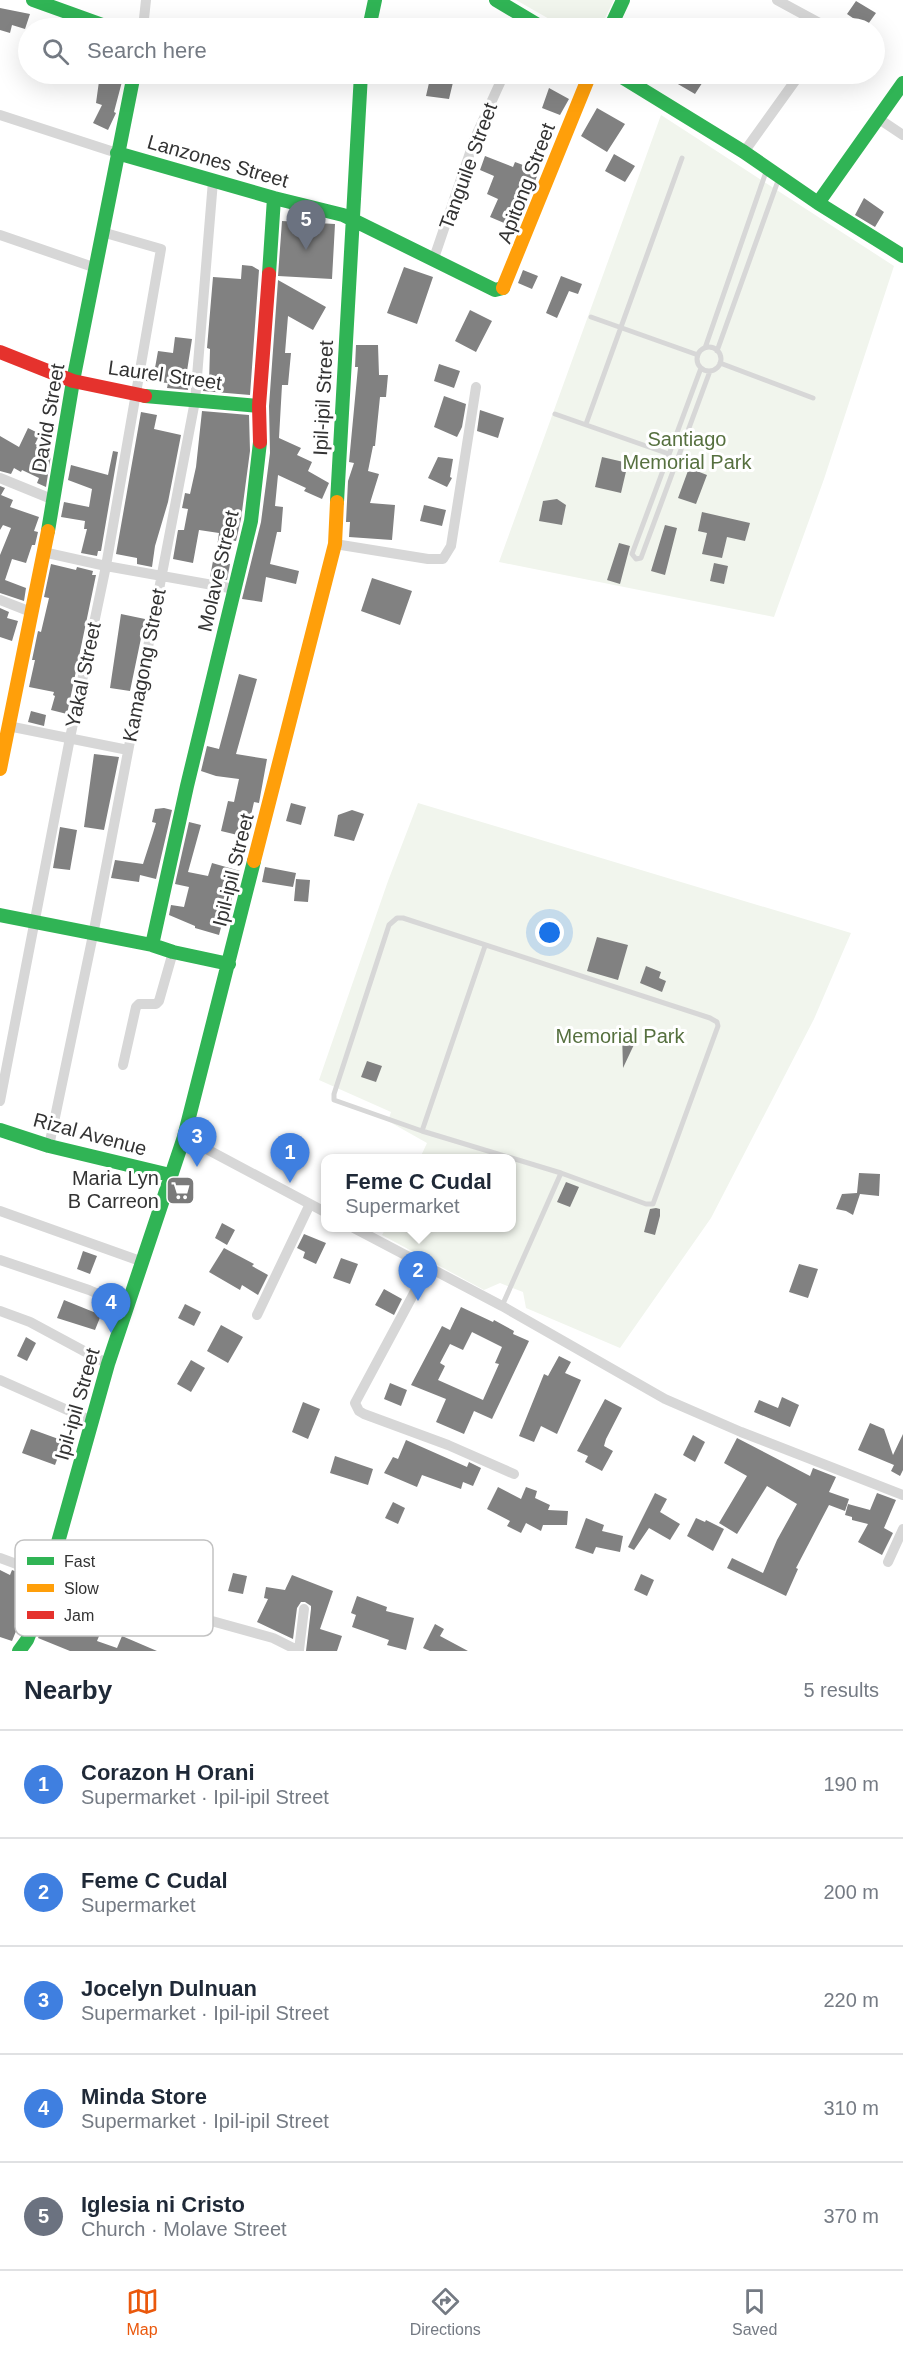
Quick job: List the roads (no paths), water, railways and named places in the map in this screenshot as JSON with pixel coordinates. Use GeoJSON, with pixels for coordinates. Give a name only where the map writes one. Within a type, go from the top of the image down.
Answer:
{"type":"FeatureCollection","features":[{"type":"Feature","properties":{"kind":"street"},"geometry":{"type":"LineString","coordinates":[[33,0],[83,18]]}},
{"type":"Feature","properties":{"kind":"street"},"geometry":{"type":"LineString","coordinates":[[144,18],[146,0]]}},
{"type":"Feature","properties":{"kind":"street"},"geometry":{"type":"LineString","coordinates":[[371,18],[375,0]]}},
{"type":"Feature","properties":{"kind":"street"},"geometry":{"type":"LineString","coordinates":[[496,0],[516,18]]}},
{"type":"Feature","properties":{"kind":"street"},"geometry":{"type":"LineString","coordinates":[[615,18],[623,0]]}},
{"type":"Feature","properties":{"kind":"street"},"geometry":{"type":"LineString","coordinates":[[777,0],[808,18]]}},
{"type":"Feature","properties":{"kind":"street","name":"David Street"},"geometry":{"type":"LineString","coordinates":[[0,769],[4,725],[31,612],[54,500],[73,381],[132,84]]}},
{"type":"Feature","properties":{"kind":"street","name":"Ipil-ipil Street"},"geometry":{"type":"LineString","coordinates":[[59,1540],[108,1364],[184,1137],[335,544],[361,84]]}},
{"type":"Feature","properties":{"kind":"street","name":"Tanguile Street"},"geometry":{"type":"LineString","coordinates":[[434,258],[475,138],[499,84]]}},
{"type":"Feature","properties":{"kind":"street","name":"Apitong Street"},"geometry":{"type":"LineString","coordinates":[[485,285],[495,290],[503,289],[508,281],[586,84]]}},
{"type":"Feature","properties":{"kind":"street"},"geometry":{"type":"LineString","coordinates":[[633,84],[744,152],[903,256]]}},
{"type":"Feature","properties":{"kind":"street"},"geometry":{"type":"LineString","coordinates":[[744,152],[793,84]]}},
{"type":"Feature","properties":{"kind":"street"},"geometry":{"type":"LineString","coordinates":[[818,202],[903,84]]}},
{"type":"Feature","properties":{"kind":"street","name":"Lanzones Street"},"geometry":{"type":"LineString","coordinates":[[0,115],[117,153],[352,219],[485,285]]}},
{"type":"Feature","properties":{"kind":"street"},"geometry":{"type":"LineString","coordinates":[[879,118],[903,135]]}},
{"type":"Feature","properties":{"kind":"street","name":"Kamagong Street"},"geometry":{"type":"LineString","coordinates":[[49,1146],[93,935],[195,401],[213,181]]}},
{"type":"Feature","properties":{"kind":"street","name":"Molave Street"},"geometry":{"type":"LineString","coordinates":[[152,945],[187,786],[251,521],[260,452],[260,406],[274,198]]}},
{"type":"Feature","properties":{"kind":"street","name":"Yakal Street"},"geometry":{"type":"LineString","coordinates":[[0,1101],[105,566],[161,249],[102,232]]}},
{"type":"Feature","properties":{"kind":"street"},"geometry":{"type":"LineString","coordinates":[[0,235],[96,268]]}},
{"type":"Feature","properties":{"kind":"street","name":"Laurel Street"},"geometry":{"type":"LineString","coordinates":[[0,352],[73,381],[136,395],[260,406]]}},
{"type":"Feature","properties":{"kind":"street"},"geometry":{"type":"LineString","coordinates":[[335,544],[428,559],[443,559],[451,546],[476,387]]}},
{"type":"Feature","properties":{"kind":"street"},"geometry":{"type":"LineString","coordinates":[[0,478],[54,500]]}},
{"type":"Feature","properties":{"kind":"street"},"geometry":{"type":"LineString","coordinates":[[43,552],[105,566],[235,589]]}},
{"type":"Feature","properties":{"kind":"street"},"geometry":{"type":"LineString","coordinates":[[0,600],[31,612]]}},
{"type":"Feature","properties":{"kind":"street"},"geometry":{"type":"LineString","coordinates":[[4,725],[128,750]]}},
{"type":"Feature","properties":{"kind":"street"},"geometry":{"type":"LineString","coordinates":[[0,915],[152,945],[229,964]]}},
{"type":"Feature","properties":{"kind":"street"},"geometry":{"type":"LineString","coordinates":[[123,1065],[136,1007],[139,1004],[156,1004],[159,1001],[173,952]]}},
{"type":"Feature","properties":{"kind":"street","name":"Rizal Avenue"},"geometry":{"type":"LineString","coordinates":[[0,1130],[49,1146],[170,1175]]}},
{"type":"Feature","properties":{"kind":"street"},"geometry":{"type":"LineString","coordinates":[[184,1137],[321,1210]]}},
{"type":"Feature","properties":{"kind":"street"},"geometry":{"type":"LineString","coordinates":[[257,1315],[310,1204]]}},
{"type":"Feature","properties":{"kind":"street"},"geometry":{"type":"LineString","coordinates":[[0,1212],[143,1262]]}},
{"type":"Feature","properties":{"kind":"street"},"geometry":{"type":"LineString","coordinates":[[363,1232],[502,1306],[665,1399],[741,1432],[903,1495]]}},
{"type":"Feature","properties":{"kind":"street"},"geometry":{"type":"LineString","coordinates":[[0,1260],[90,1290],[128,1307]]}},
{"type":"Feature","properties":{"kind":"street"},"geometry":{"type":"LineString","coordinates":[[428,1267],[355,1404],[356,1408],[364,1414],[448,1445],[514,1474]]}},
{"type":"Feature","properties":{"kind":"street"},"geometry":{"type":"LineString","coordinates":[[0,1311],[30,1322],[108,1364]]}},
{"type":"Feature","properties":{"kind":"street"},"geometry":{"type":"LineString","coordinates":[[0,1380],[92,1421]]}},
{"type":"Feature","properties":{"kind":"street"},"geometry":{"type":"LineString","coordinates":[[888,1562],[903,1528]]}},
{"type":"Feature","properties":{"kind":"street"},"geometry":{"type":"LineString","coordinates":[[0,1558],[15,1564]]}},
{"type":"Feature","properties":{"kind":"street"},"geometry":{"type":"LineString","coordinates":[[213,1621],[273,1638],[299,1651],[304,1609]]}},
{"type":"Feature","properties":{"kind":"street","name":"Ipil-ipil Street"},"geometry":{"type":"LineString","coordinates":[[19,1651],[29,1636]]}},
{"type":"Feature","properties":{"kind":"lane"},"geometry":{"type":"LineString","coordinates":[[586,424],[682,158]]}},
{"type":"Feature","properties":{"kind":"lane"},"geometry":{"type":"LineString","coordinates":[[767,168],[705,348],[698,356],[701,368],[710,371],[717,368],[720,363],[717,351],[780,177]]}},
{"type":"Feature","properties":{"kind":"lane"},"geometry":{"type":"LineString","coordinates":[[591,317],[698,356]]}},
{"type":"Feature","properties":{"kind":"lane"},"geometry":{"type":"LineString","coordinates":[[705,348],[717,351]]}},
{"type":"Feature","properties":{"kind":"lane"},"geometry":{"type":"LineString","coordinates":[[720,363],[813,398]]}},
{"type":"Feature","properties":{"kind":"lane"},"geometry":{"type":"LineString","coordinates":[[701,368],[632,554],[636,560],[641,558],[710,371]]}},
{"type":"Feature","properties":{"kind":"lane"},"geometry":{"type":"LineString","coordinates":[[555,414],[669,453]]}},
{"type":"Feature","properties":{"kind":"lane"},"geometry":{"type":"LineString","coordinates":[[498,1154],[422,1131],[338,1102],[333,1097],[389,925],[393,920],[403,918],[717,1022],[718,1026],[653,1204],[646,1204],[516,1159]]}},
{"type":"Feature","properties":{"kind":"lane"},"geometry":{"type":"LineString","coordinates":[[422,1131],[485,945]]}},
{"type":"Feature","properties":{"kind":"lane"},"geometry":{"type":"LineString","coordinates":[[502,1306],[561,1173]]}},
{"type":"Feature","properties":{"kind":"place","name":"Iglesia ni Cristo"},"geometry":{"type":"Point","coordinates":[306,250]}},
{"type":"Feature","properties":{"kind":"place","name":"Jocelyn Dulnuan"},"geometry":{"type":"Point","coordinates":[197,1167]}},
{"type":"Feature","properties":{"kind":"place","name":"Corazon H Orani"},"geometry":{"type":"Point","coordinates":[290,1183]}},
{"type":"Feature","properties":{"kind":"place","name":"Maria Lyn B Carreon"},"geometry":{"type":"Point","coordinates":[180,1190]}},
{"type":"Feature","properties":{"kind":"place","name":"Feme C Cudal"},"geometry":{"type":"Point","coordinates":[418,1301]}},
{"type":"Feature","properties":{"kind":"place","name":"Minda Store"},"geometry":{"type":"Point","coordinates":[111,1333]}},
{"type":"Feature","properties":{"kind":"park label","name":"Santiago Memorial Park"},"geometry":{"type":"Point","coordinates":[687,450]}},
{"type":"Feature","properties":{"kind":"park label","name":"Memorial Park"},"geometry":{"type":"Point","coordinates":[620,1036]}}]}
